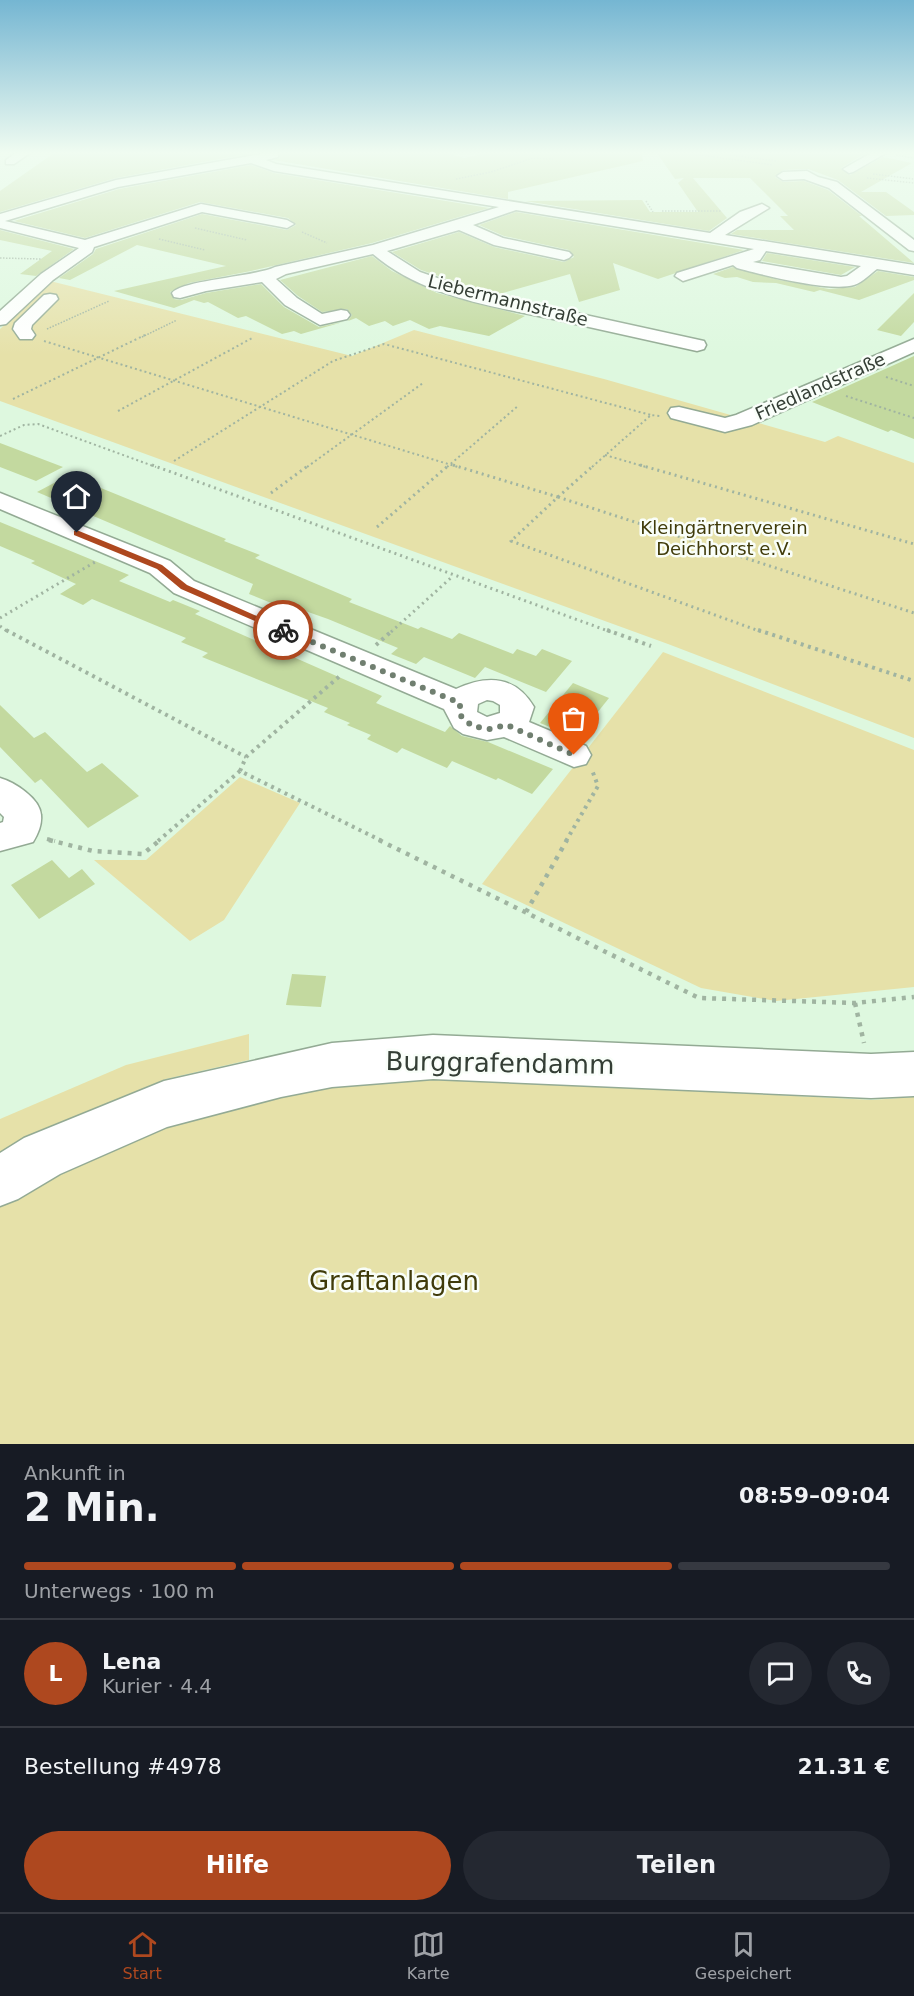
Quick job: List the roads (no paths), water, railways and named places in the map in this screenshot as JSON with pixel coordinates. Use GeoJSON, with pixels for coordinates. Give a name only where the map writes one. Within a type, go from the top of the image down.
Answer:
{"type":"FeatureCollection","features":[{"type":"Feature","properties":{"kind":"street"},"geometry":{"type":"LineString","coordinates":[[0,224],[86,245],[159,220]]}},
{"type":"Feature","properties":{"kind":"street"},"geometry":{"type":"LineString","coordinates":[[268,220],[287,224]]}},
{"type":"Feature","properties":{"kind":"street"},"geometry":{"type":"LineString","coordinates":[[180,293],[204,286],[266,277],[281,270],[376,249],[473,220]]}},
{"type":"Feature","properties":{"kind":"street"},"geometry":{"type":"LineString","coordinates":[[607,220],[914,270]]}},
{"type":"Feature","properties":{"kind":"street"},"geometry":{"type":"LineString","coordinates":[[713,237],[737,220]]}},
{"type":"Feature","properties":{"kind":"street"},"geometry":{"type":"LineString","coordinates":[[879,220],[914,247]]}},
{"type":"Feature","properties":{"kind":"street"},"geometry":{"type":"LineString","coordinates":[[884,224],[904,223]]}},
{"type":"Feature","properties":{"kind":"street"},"geometry":{"type":"LineString","coordinates":[[459,225],[499,242],[564,255]]}},
{"type":"Feature","properties":{"kind":"street"},"geometry":{"type":"LineString","coordinates":[[0,320],[40,283],[87,249],[86,245]]}},
{"type":"Feature","properties":{"kind":"street"},"geometry":{"type":"LineString","coordinates":[[779,248],[739,262],[743,266],[842,282],[860,277],[868,266],[876,263]]}},
{"type":"Feature","properties":{"kind":"street"},"geometry":{"type":"LineString","coordinates":[[682,276],[779,248]]}},
{"type":"Feature","properties":{"kind":"street","name":"Liebermannstraße"},"geometry":{"type":"LineString","coordinates":[[376,249],[398,267],[436,284],[503,302],[697,345]]}},
{"type":"Feature","properties":{"kind":"street"},"geometry":{"type":"LineString","coordinates":[[266,277],[298,308],[320,320],[341,315]]}},
{"type":"Feature","properties":{"kind":"street"},"geometry":{"type":"LineString","coordinates":[[28,336],[22,329],[24,323],[58,291],[56,287],[40,283]]}},
{"type":"Feature","properties":{"kind":"street","name":"Friedlandstraße"},"geometry":{"type":"LineString","coordinates":[[679,413],[725,425],[744,420],[914,345]]}},
{"type":"Feature","properties":{"kind":"street"},"geometry":{"type":"LineString","coordinates":[[0,500],[160,567],[184,587],[357,662],[460,703],[465,697],[481,690],[501,691],[509,695],[519,707],[514,720],[507,725],[574,755]]}},
{"type":"Feature","properties":{"kind":"street"},"geometry":{"type":"LineString","coordinates":[[0,791],[23,813],[10,835]]}},
{"type":"Feature","properties":{"kind":"street","name":"Burggrafendamm"},"geometry":{"type":"LineString","coordinates":[[0,1180],[42,1156],[165,1104],[281,1075],[332,1065],[433,1057],[871,1076],[914,1074]]}},
{"type":"Feature","properties":{"kind":"park label","name":"Kleingärtnerverein Deichhorst e.V."},"geometry":{"type":"Point","coordinates":[724,537]}},
{"type":"Feature","properties":{"kind":"park label","name":"Graftanlagen"},"geometry":{"type":"Point","coordinates":[394,1281]}}]}
